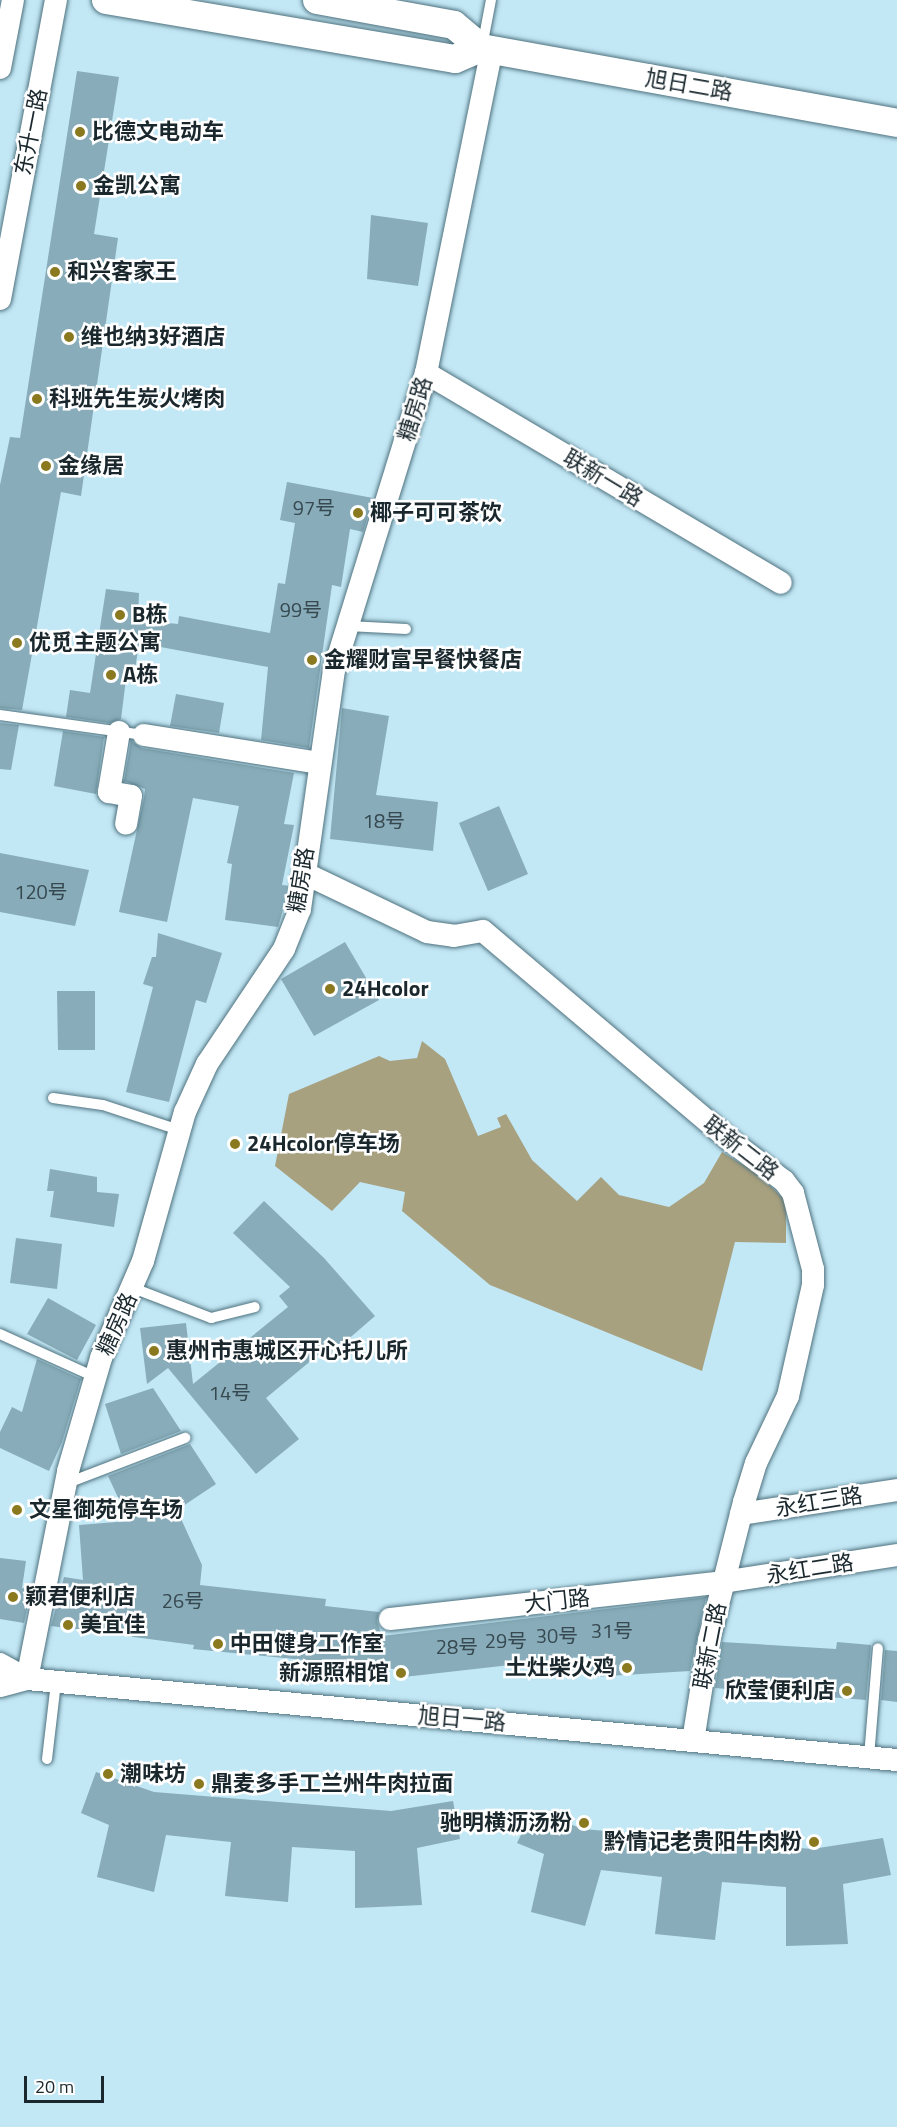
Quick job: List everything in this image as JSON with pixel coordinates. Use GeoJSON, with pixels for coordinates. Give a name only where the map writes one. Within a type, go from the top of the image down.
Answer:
{"type":"FeatureCollection","features":[{"type":"Feature","properties":{"kind":"street","name":"东升一路"},"geometry":{"type":"LineString","coordinates":[[0,68],[13,0]]}},
{"type":"Feature","properties":{"kind":"street","name":"东升一路"},"geometry":{"type":"LineString","coordinates":[[0,298],[56,0]]}},
{"type":"Feature","properties":{"kind":"street"},"geometry":{"type":"LineString","coordinates":[[106,0],[455,59],[487,49]]}},
{"type":"Feature","properties":{"kind":"street","name":"旭日二路"},"geometry":{"type":"LineString","coordinates":[[317,0],[454,25],[487,49],[897,123]]}},
{"type":"Feature","properties":{"kind":"street","name":"糖房路"},"geometry":{"type":"LineString","coordinates":[[27,1679],[65,1485],[95,1377],[133,1288],[179,1130],[207,1064],[284,949],[300,909],[334,670],[426,373],[487,49]]}},
{"type":"Feature","properties":{"kind":"street","name":"联新一路"},"geometry":{"type":"LineString","coordinates":[[426,373],[781,583]]}},
{"type":"Feature","properties":{"kind":"street"},"geometry":{"type":"LineString","coordinates":[[119,732],[108,792],[131,796],[126,824]]}},
{"type":"Feature","properties":{"kind":"street"},"geometry":{"type":"LineString","coordinates":[[144,735],[319,763]]}},
{"type":"Feature","properties":{"kind":"street","name":"联新二路"},"geometry":{"type":"LineString","coordinates":[[306,874],[427,932],[453,936],[483,931],[790,1187],[813,1269],[813,1286],[788,1396],[756,1463],[723,1582],[709,1640],[693,1741]]}},
{"type":"Feature","properties":{"kind":"street","name":"永红三路"},"geometry":{"type":"LineString","coordinates":[[741,1514],[897,1490]]}},
{"type":"Feature","properties":{"kind":"street","name":"永红二路"},"geometry":{"type":"LineString","coordinates":[[723,1582],[897,1555]]}},
{"type":"Feature","properties":{"kind":"street","name":"大门路"},"geometry":{"type":"LineString","coordinates":[[390,1619],[723,1582]]}},
{"type":"Feature","properties":{"kind":"street","name":"旭日一路"},"geometry":{"type":"LineString","coordinates":[[0,1664],[27,1679]]}},
{"type":"Feature","properties":{"kind":"street","name":"旭日一路"},"geometry":{"type":"LineString","coordinates":[[0,1686],[27,1679],[897,1760]]}},
{"type":"Feature","properties":{"kind":"lane"},"geometry":{"type":"LineString","coordinates":[[487,49],[491,0]]}},
{"type":"Feature","properties":{"kind":"lane"},"geometry":{"type":"LineString","coordinates":[[348,626],[406,629]]}},
{"type":"Feature","properties":{"kind":"lane"},"geometry":{"type":"LineString","coordinates":[[0,715],[144,735]]}},
{"type":"Feature","properties":{"kind":"lane"},"geometry":{"type":"LineString","coordinates":[[53,1098],[103,1104],[179,1130]]}},
{"type":"Feature","properties":{"kind":"lane"},"geometry":{"type":"LineString","coordinates":[[133,1288],[211,1318],[255,1307]]}},
{"type":"Feature","properties":{"kind":"lane"},"geometry":{"type":"LineString","coordinates":[[0,1334],[95,1377]]}},
{"type":"Feature","properties":{"kind":"lane"},"geometry":{"type":"LineString","coordinates":[[65,1485],[185,1438]]}},
{"type":"Feature","properties":{"kind":"lane"},"geometry":{"type":"LineString","coordinates":[[869,1757],[878,1648]]}},
{"type":"Feature","properties":{"kind":"lane"},"geometry":{"type":"LineString","coordinates":[[47,1759],[56,1682]]}},
{"type":"Feature","properties":{"kind":"shaded area"},"geometry":{"type":"Polygon","coordinates":[[[422,1041],[445,1059],[478,1136],[501,1127],[497,1118],[506,1114],[532,1160],[577,1201],[601,1177],[619,1195],[669,1207],[704,1183],[722,1152],[758,1174],[786,1201],[786,1243],[735,1242],[702,1371],[490,1285],[402,1211],[405,1192],[360,1182],[332,1211],[275,1166],[289,1094],[379,1056],[390,1061],[417,1058],[422,1041]]]}},
{"type":"Feature","properties":{"kind":"building"},"geometry":{"type":"Polygon","coordinates":[[[77,71],[119,77],[94,234],[118,238],[81,496],[61,492],[22,710],[0,708],[0,485],[10,437],[20,438],[77,71]]]}},
{"type":"Feature","properties":{"kind":"building"},"geometry":{"type":"Polygon","coordinates":[[[371,215],[428,223],[418,286],[367,279],[371,215]]]}},
{"type":"Feature","properties":{"kind":"building"},"geometry":{"type":"Polygon","coordinates":[[[287,482],[373,498],[363,532],[350,529],[341,587],[332,585],[309,748],[261,740],[268,667],[139,643],[135,670],[131,669],[126,679],[121,719],[110,723],[66,717],[70,690],[90,693],[106,589],[139,593],[138,620],[178,624],[179,616],[270,633],[278,583],[285,584],[295,523],[280,520],[287,482]]]}},
{"type":"Feature","properties":{"kind":"building"},"geometry":{"type":"Polygon","coordinates":[[[176,694],[224,703],[219,733],[170,726],[176,694]]]}},
{"type":"Feature","properties":{"kind":"building"},"geometry":{"type":"Polygon","coordinates":[[[342,708],[389,716],[376,795],[438,802],[433,851],[330,839],[342,708]]]}},
{"type":"Feature","properties":{"kind":"building"},"geometry":{"type":"Polygon","coordinates":[[[0,723],[19,725],[11,770],[0,769],[0,723]]]}},
{"type":"Feature","properties":{"kind":"building"},"geometry":{"type":"Polygon","coordinates":[[[63,731],[104,737],[96,794],[54,786],[63,731]]]}},
{"type":"Feature","properties":{"kind":"building"},"geometry":{"type":"Polygon","coordinates":[[[131,741],[142,748],[294,773],[284,824],[294,825],[282,885],[290,886],[278,927],[225,920],[232,864],[227,863],[239,806],[193,798],[167,922],[119,912],[145,789],[124,781],[131,741]]]}},
{"type":"Feature","properties":{"kind":"building"},"geometry":{"type":"Polygon","coordinates":[[[499,806],[528,874],[488,891],[459,823],[499,806]]]}},
{"type":"Feature","properties":{"kind":"building"},"geometry":{"type":"Polygon","coordinates":[[[0,853],[89,870],[75,926],[0,912],[0,853]]]}},
{"type":"Feature","properties":{"kind":"building"},"geometry":{"type":"Polygon","coordinates":[[[158,933],[222,953],[206,1003],[196,1000],[169,1102],[126,1092],[153,987],[143,984],[152,957],[156,957],[158,933]]]}},
{"type":"Feature","properties":{"kind":"building","name":"24Hcolor"},"geometry":{"type":"Polygon","coordinates":[[[345,942],[379,1000],[314,1036],[281,979],[345,942]]]}},
{"type":"Feature","properties":{"kind":"building"},"geometry":{"type":"Polygon","coordinates":[[[57,991],[95,991],[95,1050],[58,1050],[57,991]]]}},
{"type":"Feature","properties":{"kind":"building"},"geometry":{"type":"Polygon","coordinates":[[[50,1169],[97,1177],[97,1192],[119,1194],[114,1227],[50,1217],[54,1191],[47,1191],[50,1169]]]}},
{"type":"Feature","properties":{"kind":"building"},"geometry":{"type":"Polygon","coordinates":[[[264,1201],[324,1258],[375,1316],[330,1355],[325,1349],[266,1398],[299,1439],[256,1474],[168,1368],[147,1384],[140,1328],[186,1323],[193,1384],[288,1307],[279,1296],[290,1287],[233,1233],[264,1201]]]}},
{"type":"Feature","properties":{"kind":"building"},"geometry":{"type":"Polygon","coordinates":[[[16,1238],[62,1244],[57,1289],[10,1283],[16,1238]]]}},
{"type":"Feature","properties":{"kind":"building"},"geometry":{"type":"Polygon","coordinates":[[[48,1298],[96,1325],[77,1360],[27,1334],[48,1298]]]}},
{"type":"Feature","properties":{"kind":"building"},"geometry":{"type":"Polygon","coordinates":[[[37,1359],[81,1379],[62,1442],[49,1471],[0,1448],[0,1432],[12,1407],[22,1412],[37,1359]]]}},
{"type":"Feature","properties":{"kind":"building"},"geometry":{"type":"Polygon","coordinates":[[[153,1388],[181,1431],[121,1454],[105,1404],[153,1388]]]}},
{"type":"Feature","properties":{"kind":"building"},"geometry":{"type":"Polygon","coordinates":[[[190,1444],[216,1484],[177,1510],[202,1565],[200,1585],[326,1599],[325,1606],[379,1612],[377,1621],[382,1636],[706,1597],[690,1671],[591,1677],[589,1656],[395,1678],[394,1669],[193,1649],[194,1645],[51,1626],[64,1577],[83,1580],[79,1525],[129,1521],[108,1476],[190,1444]]]}},
{"type":"Feature","properties":{"kind":"building"},"geometry":{"type":"Polygon","coordinates":[[[0,1558],[26,1561],[22,1588],[31,1590],[24,1623],[0,1619],[0,1558]]]}},
{"type":"Feature","properties":{"kind":"building"},"geometry":{"type":"Polygon","coordinates":[[[722,1642],[836,1649],[837,1642],[871,1645],[866,1700],[715,1688],[722,1642]]]}},
{"type":"Feature","properties":{"kind":"building"},"geometry":{"type":"Polygon","coordinates":[[[885,1650],[897,1651],[897,1702],[881,1700],[885,1650]]]}},
{"type":"Feature","properties":{"kind":"building"},"geometry":{"type":"Polygon","coordinates":[[[96,1772],[154,1792],[391,1811],[453,1801],[460,1839],[417,1848],[422,1905],[355,1908],[355,1851],[292,1847],[288,1902],[225,1896],[231,1842],[166,1835],[154,1892],[97,1877],[109,1825],[81,1813],[96,1772]]]}},
{"type":"Feature","properties":{"kind":"building"},"geometry":{"type":"Polygon","coordinates":[[[533,1810],[583,1829],[812,1849],[883,1838],[891,1875],[843,1884],[848,1944],[786,1946],[786,1887],[722,1882],[715,1940],[655,1934],[662,1877],[601,1870],[585,1926],[531,1912],[544,1854],[517,1843],[533,1810]]]}},
{"type":"Feature","properties":{"kind":"place","name":"比德文电动车"},"geometry":{"type":"Point","coordinates":[80,132]}},
{"type":"Feature","properties":{"kind":"place","name":"金凯公寓"},"geometry":{"type":"Point","coordinates":[81,186]}},
{"type":"Feature","properties":{"kind":"place","name":"和兴客家王"},"geometry":{"type":"Point","coordinates":[55,272]}},
{"type":"Feature","properties":{"kind":"place","name":"维也纳3好酒店"},"geometry":{"type":"Point","coordinates":[69,337]}},
{"type":"Feature","properties":{"kind":"place","name":"科班先生炭火烤肉"},"geometry":{"type":"Point","coordinates":[37,399]}},
{"type":"Feature","properties":{"kind":"place","name":"金缘居"},"geometry":{"type":"Point","coordinates":[46,466]}},
{"type":"Feature","properties":{"kind":"place","name":"椰子可可茶饮"},"geometry":{"type":"Point","coordinates":[358,513]}},
{"type":"Feature","properties":{"kind":"place","name":"B栋"},"geometry":{"type":"Point","coordinates":[120,615]}},
{"type":"Feature","properties":{"kind":"place","name":"优觅主题公寓"},"geometry":{"type":"Point","coordinates":[17,643]}},
{"type":"Feature","properties":{"kind":"place","name":"金耀财富早餐快餐店"},"geometry":{"type":"Point","coordinates":[312,660]}},
{"type":"Feature","properties":{"kind":"place","name":"A栋"},"geometry":{"type":"Point","coordinates":[111,675]}},
{"type":"Feature","properties":{"kind":"place","name":"24Hcolor"},"geometry":{"type":"Point","coordinates":[330,989]}},
{"type":"Feature","properties":{"kind":"place","name":"24Hcolor停车场"},"geometry":{"type":"Point","coordinates":[235,1144]}},
{"type":"Feature","properties":{"kind":"place","name":"惠州市惠城区开心托儿所"},"geometry":{"type":"Point","coordinates":[154,1351]}},
{"type":"Feature","properties":{"kind":"place","name":"文星御苑停车场"},"geometry":{"type":"Point","coordinates":[17,1510]}},
{"type":"Feature","properties":{"kind":"place","name":"颖君便利店"},"geometry":{"type":"Point","coordinates":[13,1597]}},
{"type":"Feature","properties":{"kind":"place","name":"美宜佳"},"geometry":{"type":"Point","coordinates":[68,1625]}},
{"type":"Feature","properties":{"kind":"place","name":"中田健身工作室"},"geometry":{"type":"Point","coordinates":[218,1644]}},
{"type":"Feature","properties":{"kind":"place","name":"土灶柴火鸡"},"geometry":{"type":"Point","coordinates":[627,1668]}},
{"type":"Feature","properties":{"kind":"place","name":"新源照相馆"},"geometry":{"type":"Point","coordinates":[401,1673]}},
{"type":"Feature","properties":{"kind":"place","name":"欣莹便利店"},"geometry":{"type":"Point","coordinates":[847,1691]}},
{"type":"Feature","properties":{"kind":"place","name":"潮味坊"},"geometry":{"type":"Point","coordinates":[108,1774]}},
{"type":"Feature","properties":{"kind":"place","name":"鼎麦多手工兰州牛肉拉面"},"geometry":{"type":"Point","coordinates":[199,1784]}},
{"type":"Feature","properties":{"kind":"place","name":"驰明横沥汤粉"},"geometry":{"type":"Point","coordinates":[584,1823]}},
{"type":"Feature","properties":{"kind":"place","name":"黔情记老贵阳牛肉粉"},"geometry":{"type":"Point","coordinates":[814,1842]}}]}
